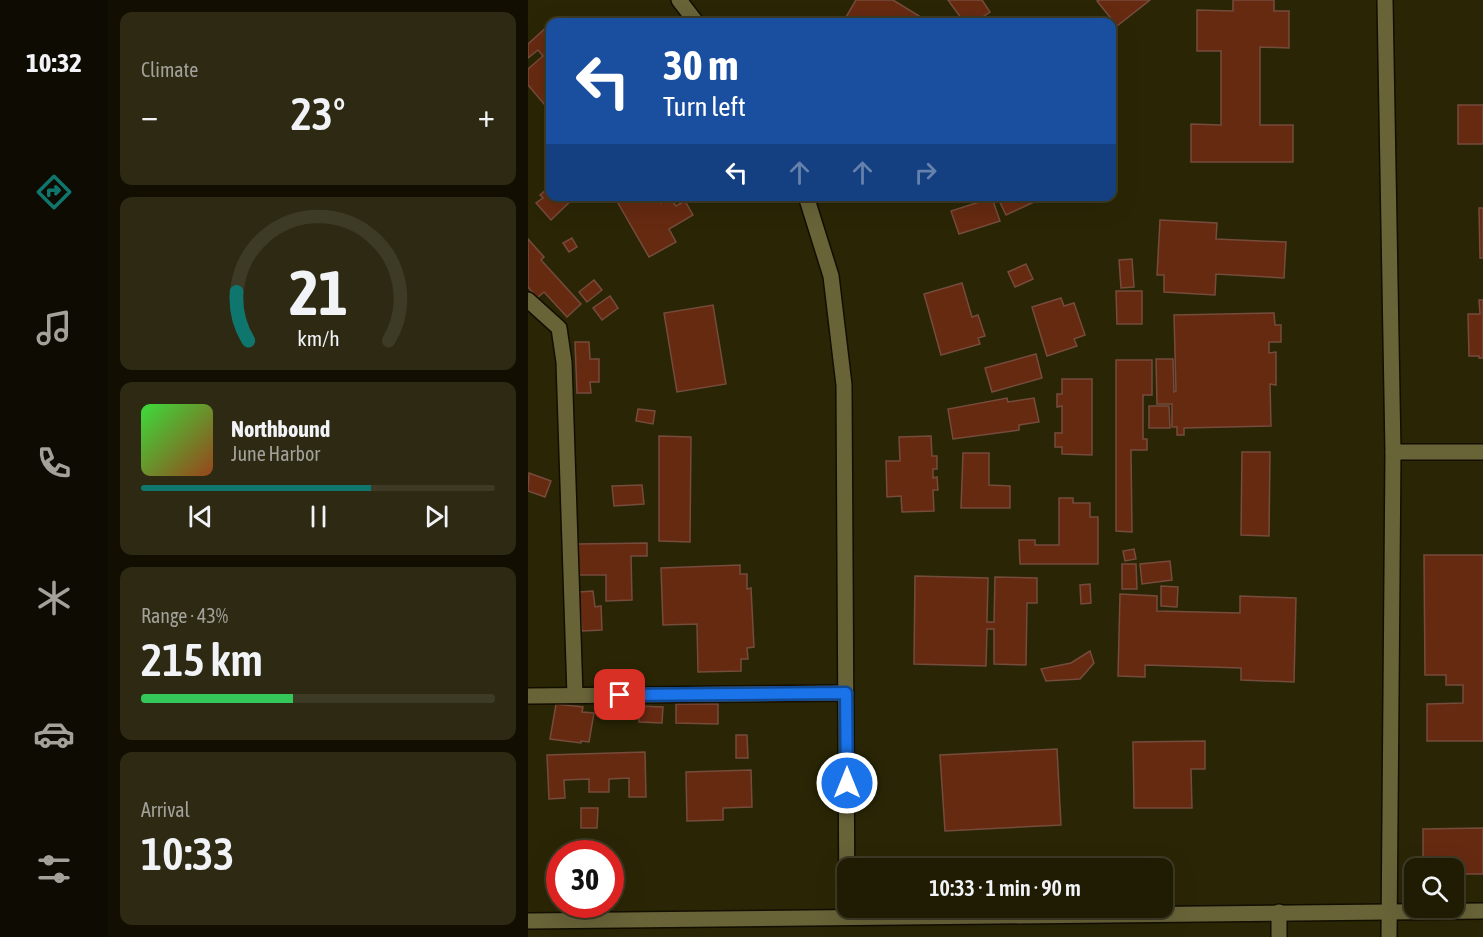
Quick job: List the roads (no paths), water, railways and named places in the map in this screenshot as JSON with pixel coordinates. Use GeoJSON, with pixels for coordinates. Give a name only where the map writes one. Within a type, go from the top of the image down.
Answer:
{"type":"FeatureCollection","features":[{"type":"Feature","properties":{"kind":"street"},"geometry":{"type":"LineString","coordinates":[[679,0],[693,18]]}},
{"type":"Feature","properties":{"kind":"street"},"geometry":{"type":"LineString","coordinates":[[1385,0],[1393,452],[1389,937]]}},
{"type":"Feature","properties":{"kind":"street"},"geometry":{"type":"LineString","coordinates":[[808,201],[831,276],[844,385],[847,858]]}},
{"type":"Feature","properties":{"kind":"street"},"geometry":{"type":"LineString","coordinates":[[528,300],[559,328],[564,362],[575,695]]}},
{"type":"Feature","properties":{"kind":"street"},"geometry":{"type":"LineString","coordinates":[[1393,452],[1483,452]]}},
{"type":"Feature","properties":{"kind":"street"},"geometry":{"type":"LineString","coordinates":[[528,696],[846,693]]}},
{"type":"Feature","properties":{"kind":"street"},"geometry":{"type":"LineString","coordinates":[[1173,913],[1483,911]]}},
{"type":"Feature","properties":{"kind":"street"},"geometry":{"type":"LineString","coordinates":[[1279,912],[1279,937]]}},
{"type":"Feature","properties":{"kind":"street"},"geometry":{"type":"LineString","coordinates":[[528,921],[837,917]]}}]}
